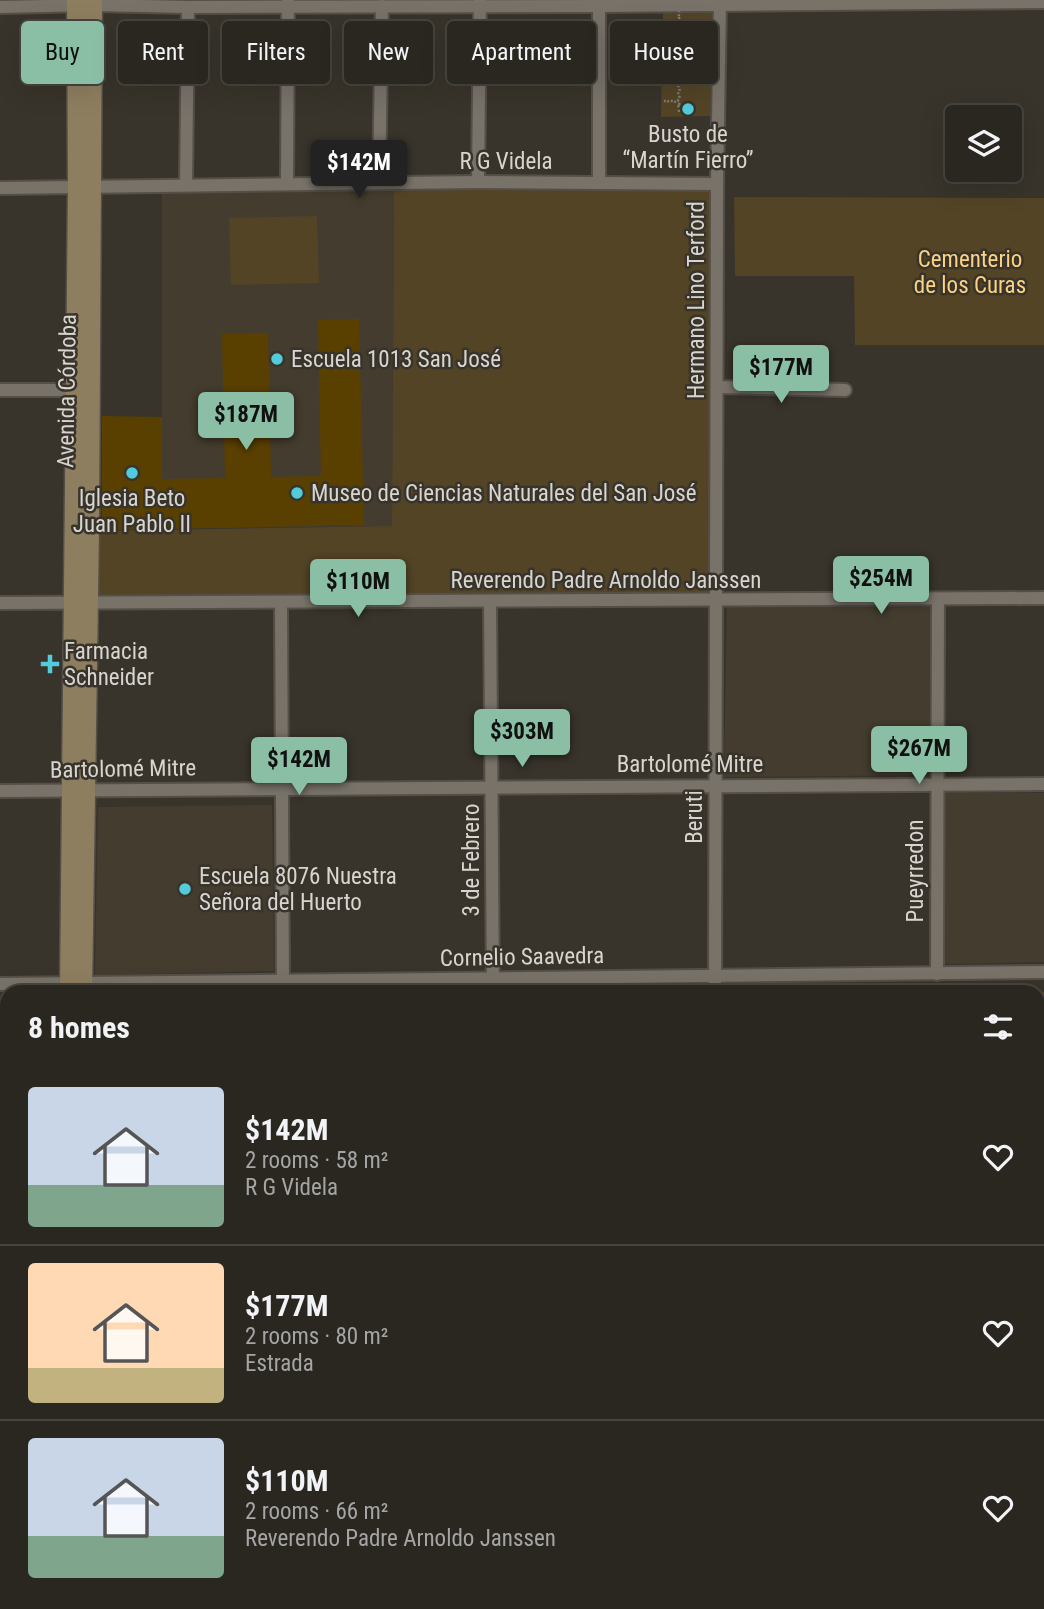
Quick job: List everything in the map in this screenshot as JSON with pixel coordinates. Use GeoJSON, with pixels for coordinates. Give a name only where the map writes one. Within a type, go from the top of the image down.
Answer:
{"type":"FeatureCollection","features":[{"type":"Feature","properties":{"kind":"main road","name":"Avenida Córdoba"},"geometry":{"type":"LineString","coordinates":[[76,985],[85,3]]}},
{"type":"Feature","properties":{"kind":"main road","name":"Avenida Córdoba"},"geometry":{"type":"LineString","coordinates":[[80,603],[75,390],[85,185]]}},
{"type":"Feature","properties":{"kind":"street"},"geometry":{"type":"LineString","coordinates":[[0,7],[85,3],[188,7],[288,3],[382,6],[570,3],[599,6],[720,2],[1044,2]]}},
{"type":"Feature","properties":{"kind":"street","name":"Hermano Lino Terford"},"geometry":{"type":"LineString","coordinates":[[717,600],[720,2]]}},
{"type":"Feature","properties":{"kind":"street"},"geometry":{"type":"LineString","coordinates":[[286,183],[288,3]]}},
{"type":"Feature","properties":{"kind":"street"},"geometry":{"type":"LineString","coordinates":[[478,182],[480,3]]}},
{"type":"Feature","properties":{"kind":"street"},"geometry":{"type":"LineString","coordinates":[[379,183],[382,6]]}},
{"type":"Feature","properties":{"kind":"street"},"geometry":{"type":"LineString","coordinates":[[599,6],[599,182]]}},
{"type":"Feature","properties":{"kind":"street"},"geometry":{"type":"LineString","coordinates":[[186,185],[188,7]]}},
{"type":"Feature","properties":{"kind":"street","name":"R G Videla"},"geometry":{"type":"LineString","coordinates":[[0,187],[478,182],[717,184]]}},
{"type":"Feature","properties":{"kind":"street"},"geometry":{"type":"LineString","coordinates":[[717,387],[845,390]]}},
{"type":"Feature","properties":{"kind":"street"},"geometry":{"type":"LineString","coordinates":[[0,390],[75,390]]}},
{"type":"Feature","properties":{"kind":"street","name":"Reverendo Padre Arnoldo Janssen"},"geometry":{"type":"LineString","coordinates":[[0,603],[1044,598]]}},
{"type":"Feature","properties":{"kind":"street","name":"Pueyrredon"},"geometry":{"type":"LineString","coordinates":[[937,974],[938,599]]}},
{"type":"Feature","properties":{"kind":"street","name":"Beruti"},"geometry":{"type":"LineString","coordinates":[[715,985],[717,600]]}},
{"type":"Feature","properties":{"kind":"street","name":"3 de Febrero"},"geometry":{"type":"LineString","coordinates":[[490,601],[493,985]]}},
{"type":"Feature","properties":{"kind":"street"},"geometry":{"type":"LineString","coordinates":[[281,602],[283,985]]}},
{"type":"Feature","properties":{"kind":"street","name":"Bartolomé Mitre"},"geometry":{"type":"LineString","coordinates":[[0,791],[1044,784]]}},
{"type":"Feature","properties":{"kind":"street","name":"Cornelio Saavedra"},"geometry":{"type":"LineString","coordinates":[[309,985],[493,978],[1044,972]]}},
{"type":"Feature","properties":{"kind":"street","name":"Cornelio Saavedra"},"geometry":{"type":"LineString","coordinates":[[0,984],[19,985]]}},
{"type":"Feature","properties":{"kind":"path"},"geometry":{"type":"LineString","coordinates":[[680,10],[678,65],[665,65],[678,65],[678,100],[663,101],[678,102],[679,112],[680,71],[711,69],[680,70],[680,10]]}},
{"type":"Feature","properties":{"kind":"shaded area","name":"Escuela 1013 San José"},"geometry":{"type":"Polygon","coordinates":[[[394,189],[392,526],[162,529],[162,192],[394,189]]]}},
{"type":"Feature","properties":{"kind":"shaded area"},"geometry":{"type":"Polygon","coordinates":[[[930,606],[929,775],[724,777],[727,607],[930,606]]]}},
{"type":"Feature","properties":{"kind":"shaded area"},"geometry":{"type":"Polygon","coordinates":[[[943,793],[1044,793],[1044,962],[943,964],[943,793]]]}},
{"type":"Feature","properties":{"kind":"shaded area","name":"Escuela 8076 Nuestra Señora del Huerto"},"geometry":{"type":"Polygon","coordinates":[[[272,805],[274,971],[95,975],[98,807],[272,805]]]}},
{"type":"Feature","properties":{"kind":"green space"},"geometry":{"type":"Polygon","coordinates":[[[712,10],[712,21],[663,21],[663,11],[712,10]]]}},
{"type":"Feature","properties":{"kind":"green space"},"geometry":{"type":"Polygon","coordinates":[[[662,84],[711,84],[710,116],[661,117],[662,84]]]}},
{"type":"Feature","properties":{"kind":"green space"},"geometry":{"type":"Polygon","coordinates":[[[717,184],[717,600],[98,603],[99,531],[392,526],[394,189],[717,184]]]}},
{"type":"Feature","properties":{"kind":"green space","name":"Cementerio de los Curas"},"geometry":{"type":"Polygon","coordinates":[[[734,197],[1044,198],[1044,345],[855,345],[854,276],[735,276],[734,197]]]}},
{"type":"Feature","properties":{"kind":"green space"},"geometry":{"type":"Polygon","coordinates":[[[317,216],[319,283],[231,285],[229,218],[317,216]]]}},
{"type":"Feature","properties":{"kind":"building"},"geometry":{"type":"Polygon","coordinates":[[[359,319],[364,525],[102,530],[102,416],[162,417],[162,479],[225,478],[222,334],[268,333],[271,477],[321,476],[318,320],[359,319]]]}},
{"type":"Feature","properties":{"kind":"place","name":"Busto de “Martín Fierro”"},"geometry":{"type":"Point","coordinates":[688,109]}},
{"type":"Feature","properties":{"kind":"place","name":"Escuela 1013 San José"},"geometry":{"type":"Point","coordinates":[277,359]}},
{"type":"Feature","properties":{"kind":"place","name":"Iglesia Beto Juan Pablo II"},"geometry":{"type":"Point","coordinates":[132,473]}},
{"type":"Feature","properties":{"kind":"place","name":"Museo de Ciencias Naturales del San José"},"geometry":{"type":"Point","coordinates":[297,493]}},
{"type":"Feature","properties":{"kind":"place","name":"Farmacia Schneider"},"geometry":{"type":"Point","coordinates":[50,664]}},
{"type":"Feature","properties":{"kind":"place","name":"Escuela 8076 Nuestra Señora del Huerto"},"geometry":{"type":"Point","coordinates":[185,889]}}]}
